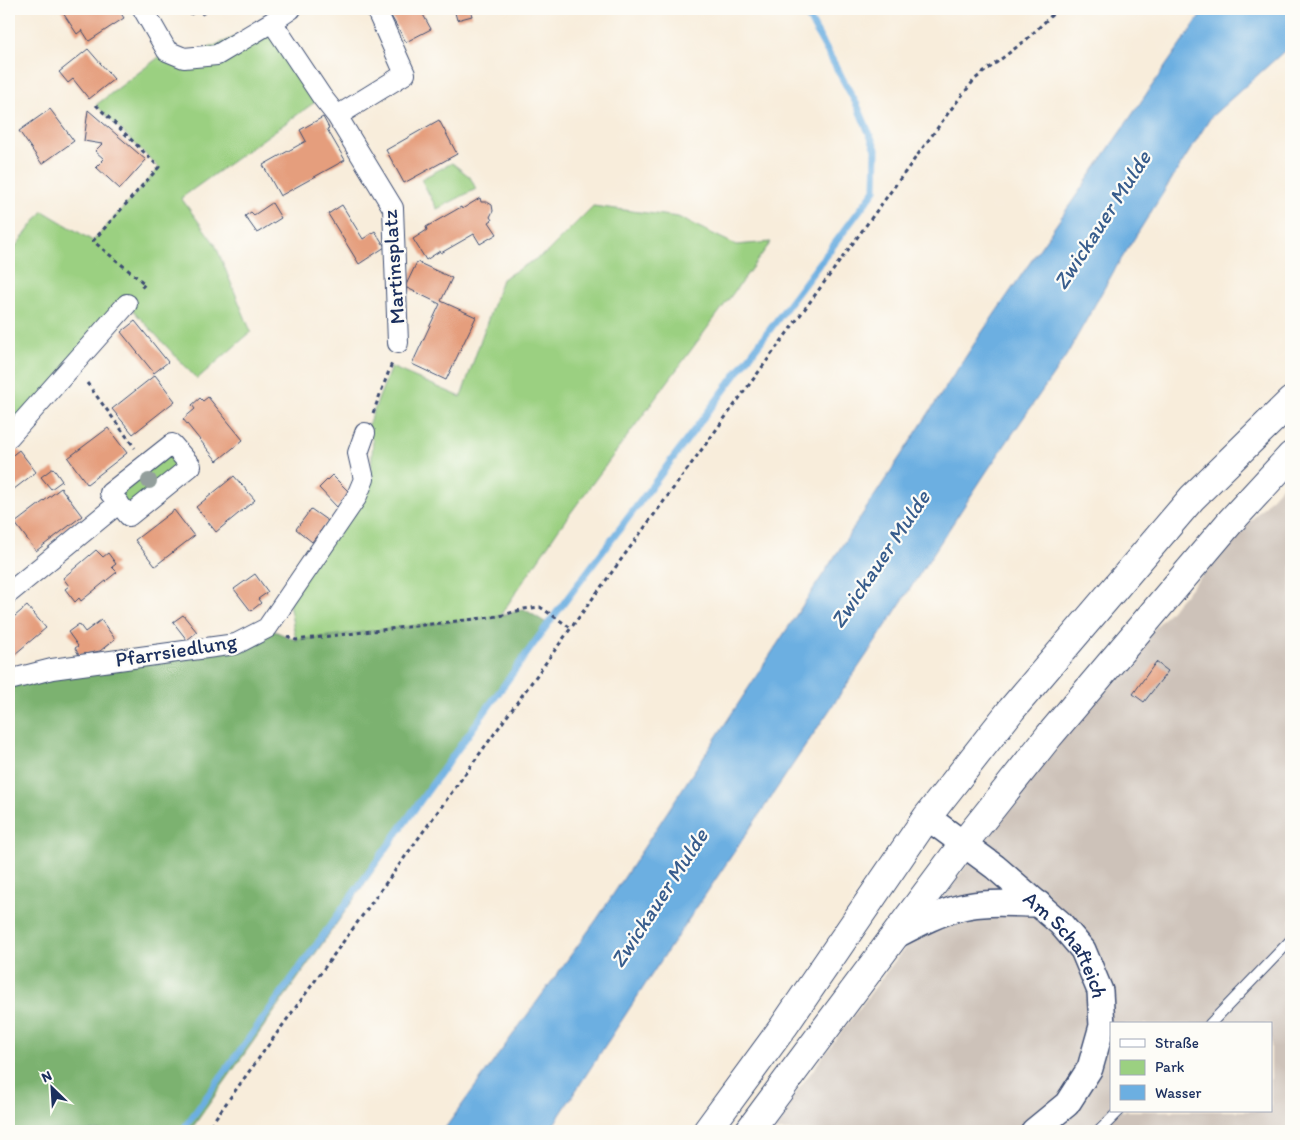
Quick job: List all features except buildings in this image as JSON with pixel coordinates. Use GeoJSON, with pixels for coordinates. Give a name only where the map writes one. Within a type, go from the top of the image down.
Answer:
{"type":"FeatureCollection","features":[{"type":"Feature","properties":{"kind":"main road"},"geometry":{"type":"LineString","coordinates":[[707,1131],[848,934],[888,872],[927,817],[1012,709],[1192,498],[1291,401]]}},
{"type":"Feature","properties":{"kind":"main road"},"geometry":{"type":"LineString","coordinates":[[749,1131],[964,843],[1080,699],[1231,521],[1291,456]]}},
{"type":"Feature","properties":{"kind":"street"},"geometry":{"type":"LineString","coordinates":[[143,9],[167,51],[184,58],[217,55],[291,9]]}},
{"type":"Feature","properties":{"kind":"street"},"geometry":{"type":"LineString","coordinates":[[337,116],[406,74],[376,9]]}},
{"type":"Feature","properties":{"kind":"street","name":"Martinsplatz"},"geometry":{"type":"LineString","coordinates":[[272,22],[322,97],[337,116],[393,208],[398,343]]}},
{"type":"Feature","properties":{"kind":"street"},"geometry":{"type":"LineString","coordinates":[[9,437],[127,304]]}},
{"type":"Feature","properties":{"kind":"street","name":"Pfarrsiedlung"},"geometry":{"type":"LineString","coordinates":[[9,680],[52,669],[236,644],[267,628],[356,498],[364,480],[358,453],[365,433]]}},
{"type":"Feature","properties":{"kind":"street"},"geometry":{"type":"LineString","coordinates":[[172,444],[191,466],[130,516],[119,503],[110,493],[172,444]]}},
{"type":"Feature","properties":{"kind":"street"},"geometry":{"type":"LineString","coordinates":[[9,593],[119,503]]}},
{"type":"Feature","properties":{"kind":"street","name":"Am Schafteich"},"geometry":{"type":"LineString","coordinates":[[927,817],[964,843],[1060,923],[1083,950],[1100,991],[1102,1026],[1090,1068],[1067,1104],[1034,1131]]}},
{"type":"Feature","properties":{"kind":"street"},"geometry":{"type":"LineString","coordinates":[[895,936],[932,917],[962,907],[991,903],[1039,904]]}},
{"type":"Feature","properties":{"kind":"lane"},"geometry":{"type":"LineString","coordinates":[[1212,1022],[1291,940]]}},
{"type":"Feature","properties":{"kind":"lane"},"geometry":{"type":"LineString","coordinates":[[1099,1131],[1118,1112]]}},
{"type":"Feature","properties":{"kind":"path"},"geometry":{"type":"LineString","coordinates":[[206,1131],[952,108],[975,79],[1026,40],[1058,9]]}},
{"type":"Feature","properties":{"kind":"path"},"geometry":{"type":"LineString","coordinates":[[96,105],[159,167],[92,241],[145,284],[127,304]]}},
{"type":"Feature","properties":{"kind":"path"},"geometry":{"type":"LineString","coordinates":[[365,433],[398,343]]}},
{"type":"Feature","properties":{"kind":"path"},"geometry":{"type":"LineString","coordinates":[[73,364],[148,464]]}},
{"type":"Feature","properties":{"kind":"path"},"geometry":{"type":"LineString","coordinates":[[267,628],[296,640],[500,616],[524,609],[540,607],[571,628]]}},
{"type":"Feature","properties":{"kind":"shaded area"},"geometry":{"type":"Polygon","coordinates":[[[1291,476],[1291,1131],[767,1131],[1046,760],[1128,658],[1291,476]]]}},
{"type":"Feature","properties":{"kind":"green space"},"geometry":{"type":"Polygon","coordinates":[[[272,22],[322,97],[181,198],[215,244],[251,332],[197,379],[127,304],[9,437],[9,255],[43,211],[93,241],[159,168],[96,105],[167,51],[184,58],[272,22]]]}},
{"type":"Feature","properties":{"kind":"green space"},"geometry":{"type":"Polygon","coordinates":[[[452,163],[470,177],[476,189],[437,209],[421,179],[452,163]]]}},
{"type":"Feature","properties":{"kind":"green space"},"geometry":{"type":"Polygon","coordinates":[[[593,206],[678,217],[736,245],[771,242],[558,530],[500,616],[296,640],[289,604],[371,470],[373,440],[365,433],[391,367],[461,397],[502,279],[546,253],[593,206]]]}},
{"type":"Feature","properties":{"kind":"green space"},"geometry":{"type":"Polygon","coordinates":[[[172,444],[191,466],[129,516],[110,493],[172,444]]]}},
{"type":"Feature","properties":{"kind":"green space"},"geometry":{"type":"Polygon","coordinates":[[[524,609],[548,624],[190,1131],[9,1131],[9,680],[236,644],[267,628],[296,640],[500,616],[524,609]]]}},
{"type":"Feature","properties":{"kind":"water","name":"Zwickauer Mulde"},"geometry":{"type":"Polygon","coordinates":[[[1205,9],[1291,9],[1291,45],[1211,117],[1115,269],[1066,356],[987,471],[874,644],[656,968],[554,1124],[555,1131],[443,1131],[597,919],[978,338],[1205,9]]]}},
{"type":"Feature","properties":{"kind":"waterway"},"geometry":{"type":"LineString","coordinates":[[182,1131],[548,624],[875,190],[876,149],[857,105],[804,9]]}}]}
